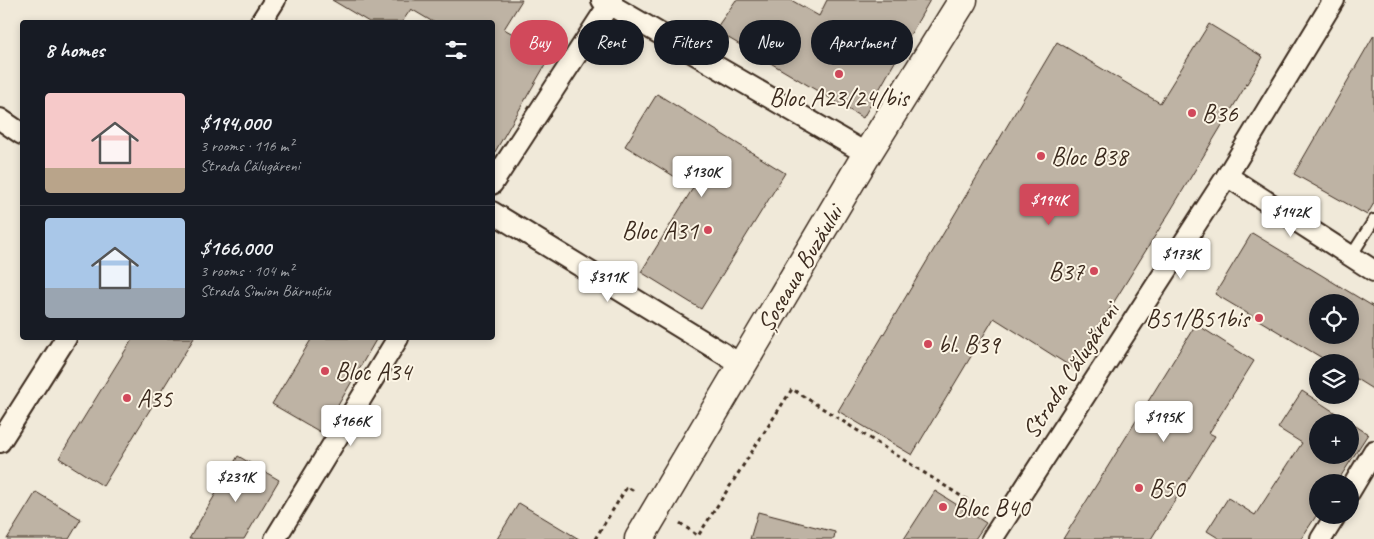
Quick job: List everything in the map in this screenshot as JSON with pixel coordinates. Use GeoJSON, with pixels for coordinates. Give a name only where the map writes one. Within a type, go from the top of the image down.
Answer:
{"type":"FeatureCollection","features":[{"type":"Feature","properties":{"kind":"main road","name":"Șoseaua Buzăului"},"geometry":{"type":"LineString","coordinates":[[639,539],[867,154],[963,0]]}},
{"type":"Feature","properties":{"kind":"street"},"geometry":{"type":"LineString","coordinates":[[262,20],[275,0]]}},
{"type":"Feature","properties":{"kind":"street","name":"Strada Călugăreni"},"geometry":{"type":"LineString","coordinates":[[998,531],[1227,176],[1334,0]]}},
{"type":"Feature","properties":{"kind":"street"},"geometry":{"type":"LineString","coordinates":[[495,179],[608,2],[867,154]]}},
{"type":"Feature","properties":{"kind":"street"},"geometry":{"type":"LineString","coordinates":[[0,119],[20,133]]}},
{"type":"Feature","properties":{"kind":"street"},"geometry":{"type":"LineString","coordinates":[[1227,176],[1374,271]]}},
{"type":"Feature","properties":{"kind":"street"},"geometry":{"type":"LineString","coordinates":[[495,214],[742,365]]}},
{"type":"Feature","properties":{"kind":"street"},"geometry":{"type":"LineString","coordinates":[[0,442],[65,340]]}},
{"type":"Feature","properties":{"kind":"street"},"geometry":{"type":"LineString","coordinates":[[275,539],[397,340]]}},
{"type":"Feature","properties":{"kind":"street"},"geometry":{"type":"LineString","coordinates":[[1359,476],[1374,450]]}},
{"type":"Feature","properties":{"kind":"street"},"geometry":{"type":"LineString","coordinates":[[1321,539],[1330,524]]}},
{"type":"Feature","properties":{"kind":"lane"},"geometry":{"type":"LineString","coordinates":[[1351,256],[1374,220]]}},
{"type":"Feature","properties":{"kind":"path"},"geometry":{"type":"LineString","coordinates":[[595,539],[627,487],[658,506],[698,536],[792,389],[998,531]]}},
{"type":"Feature","properties":{"kind":"building"},"geometry":{"type":"Polygon","coordinates":[[[332,0],[522,0],[504,29],[510,32],[510,65],[545,65],[495,152],[495,20],[430,20],[411,9],[403,20],[366,20],[332,0]]]}},
{"type":"Feature","properties":{"kind":"building"},"geometry":{"type":"Polygon","coordinates":[[[736,0],[791,0],[819,16],[827,0],[930,0],[913,30],[913,20],[811,20],[811,65],[893,65],[863,118],[774,65],[801,65],[801,20],[739,20],[739,44],[729,38],[729,20],[722,20],[736,0]]]}},
{"type":"Feature","properties":{"kind":"building"},"geometry":{"type":"Polygon","coordinates":[[[1209,24],[1263,57],[1073,368],[994,318],[912,455],[838,411],[1057,42],[1160,103],[1209,24]]]}},
{"type":"Feature","properties":{"kind":"building"},"geometry":{"type":"Polygon","coordinates":[[[1374,35],[1374,203],[1367,215],[1294,174],[1374,35]]]}},
{"type":"Feature","properties":{"kind":"building","name":"Bloc A31"},"geometry":{"type":"Polygon","coordinates":[[[657,94],[785,173],[701,309],[641,272],[693,188],[625,146],[657,94]]]}},
{"type":"Feature","properties":{"kind":"building"},"geometry":{"type":"Polygon","coordinates":[[[1252,233],[1353,294],[1309,294],[1309,344],[1359,344],[1359,298],[1374,307],[1374,390],[1359,381],[1359,354],[1316,354],[1215,294],[1252,233]]]}},
{"type":"Feature","properties":{"kind":"building","name":"B50"},"geometry":{"type":"Polygon","coordinates":[[[1196,324],[1254,361],[1209,433],[1215,436],[1151,539],[1063,539],[1196,324]]]}},
{"type":"Feature","properties":{"kind":"building","name":"A35"},"geometry":{"type":"Polygon","coordinates":[[[132,340],[193,340],[103,486],[59,458],[132,340]]]}},
{"type":"Feature","properties":{"kind":"building","name":"Bloc A34"},"geometry":{"type":"Polygon","coordinates":[[[311,340],[376,340],[322,433],[272,404],[311,340]]]}},
{"type":"Feature","properties":{"kind":"building"},"geometry":{"type":"Polygon","coordinates":[[[1302,391],[1309,396],[1309,404],[1322,404],[1338,414],[1309,414],[1309,464],[1349,464],[1342,474],[1309,474],[1309,524],[1311,524],[1301,539],[1220,539],[1207,531],[1228,498],[1255,515],[1302,443],[1278,428],[1302,391]]]}},
{"type":"Feature","properties":{"kind":"building"},"geometry":{"type":"Polygon","coordinates":[[[1359,428],[1368,434],[1359,448],[1359,428]]]}},
{"type":"Feature","properties":{"kind":"building"},"geometry":{"type":"Polygon","coordinates":[[[238,456],[279,480],[244,539],[189,539],[238,456]]]}},
{"type":"Feature","properties":{"kind":"building","name":"Bloc B40"},"geometry":{"type":"Polygon","coordinates":[[[935,491],[986,523],[975,539],[904,539],[935,491]]]}},
{"type":"Feature","properties":{"kind":"building"},"geometry":{"type":"Polygon","coordinates":[[[36,492],[81,519],[69,539],[7,539],[36,492]]]}},
{"type":"Feature","properties":{"kind":"building"},"geometry":{"type":"Polygon","coordinates":[[[519,503],[579,539],[497,539],[519,503]]]}},
{"type":"Feature","properties":{"kind":"building"},"geometry":{"type":"Polygon","coordinates":[[[758,512],[835,532],[834,539],[750,539],[758,512]]]}},
{"type":"Feature","properties":{"kind":"place","name":"Bloc A23/24/bis"},"geometry":{"type":"Point","coordinates":[839,74]}},
{"type":"Feature","properties":{"kind":"place","name":"B36"},"geometry":{"type":"Point","coordinates":[1192,113]}},
{"type":"Feature","properties":{"kind":"place","name":"Bloc B38"},"geometry":{"type":"Point","coordinates":[1041,156]}},
{"type":"Feature","properties":{"kind":"place","name":"Bloc A31"},"geometry":{"type":"Point","coordinates":[708,230]}},
{"type":"Feature","properties":{"kind":"place","name":"B37"},"geometry":{"type":"Point","coordinates":[1094,271]}},
{"type":"Feature","properties":{"kind":"place","name":"B51/B51bis"},"geometry":{"type":"Point","coordinates":[1259,318]}},
{"type":"Feature","properties":{"kind":"place","name":"bl. B39"},"geometry":{"type":"Point","coordinates":[928,344]}},
{"type":"Feature","properties":{"kind":"place","name":"Bloc A34"},"geometry":{"type":"Point","coordinates":[325,371]}},
{"type":"Feature","properties":{"kind":"place","name":"A35"},"geometry":{"type":"Point","coordinates":[127,398]}},
{"type":"Feature","properties":{"kind":"place","name":"B50"},"geometry":{"type":"Point","coordinates":[1139,488]}},
{"type":"Feature","properties":{"kind":"place","name":"Bloc B40"},"geometry":{"type":"Point","coordinates":[943,507]}}]}
